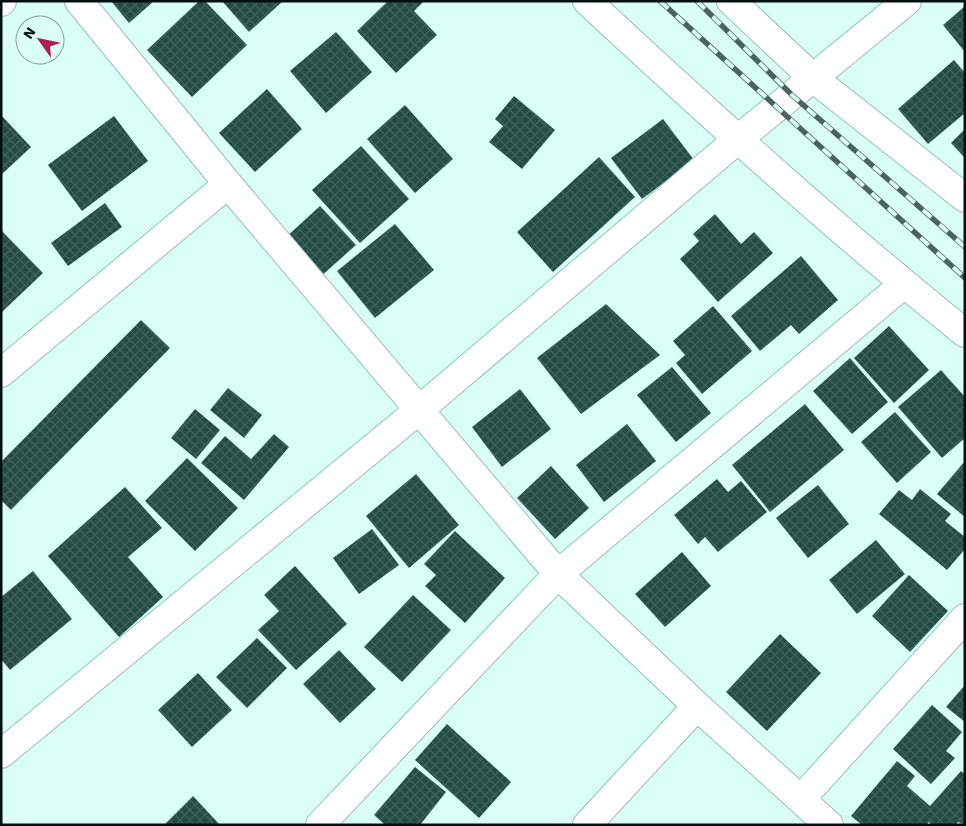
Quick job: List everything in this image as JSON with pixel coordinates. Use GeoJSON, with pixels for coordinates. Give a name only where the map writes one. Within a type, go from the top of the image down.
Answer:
{"type":"FeatureCollection","features":[{"type":"Feature","properties":{"kind":"street"},"geometry":{"type":"LineString","coordinates":[[79,1],[228,184],[558,574],[696,706],[830,825]]}},
{"type":"Feature","properties":{"kind":"street"},"geometry":{"type":"LineString","coordinates":[[587,1],[738,140],[904,284],[965,333]]}},
{"type":"Feature","properties":{"kind":"street"},"geometry":{"type":"LineString","coordinates":[[731,1],[813,78],[965,198]]}},
{"type":"Feature","properties":{"kind":"street"},"geometry":{"type":"LineString","coordinates":[[1,754],[419,410],[738,140],[907,1]]}},
{"type":"Feature","properties":{"kind":"street"},"geometry":{"type":"LineString","coordinates":[[1,373],[228,184]]}},
{"type":"Feature","properties":{"kind":"street"},"geometry":{"type":"LineString","coordinates":[[320,825],[558,574],[904,284]]}},
{"type":"Feature","properties":{"kind":"street"},"geometry":{"type":"LineString","coordinates":[[801,799],[965,618]]}},
{"type":"Feature","properties":{"kind":"street"},"geometry":{"type":"LineString","coordinates":[[587,825],[696,706]]}},
{"type":"Feature","properties":{"kind":"building"},"geometry":{"type":"Polygon","coordinates":[[[111,1],[154,1],[129,23],[111,1]]]}},
{"type":"Feature","properties":{"kind":"building"},"geometry":{"type":"Polygon","coordinates":[[[199,1],[205,1],[247,45],[192,97],[147,50],[199,1]]]}},
{"type":"Feature","properties":{"kind":"building"},"geometry":{"type":"Polygon","coordinates":[[[222,1],[283,1],[249,32],[222,1]]]}},
{"type":"Feature","properties":{"kind":"building"},"geometry":{"type":"Polygon","coordinates":[[[388,1],[424,1],[414,11],[437,35],[396,73],[357,31],[388,1]]]}},
{"type":"Feature","properties":{"kind":"building"},"geometry":{"type":"Polygon","coordinates":[[[965,6],[965,52],[943,25],[965,6]]]}},
{"type":"Feature","properties":{"kind":"building"},"geometry":{"type":"Polygon","coordinates":[[[336,32],[372,72],[326,113],[290,71],[336,32]]]}},
{"type":"Feature","properties":{"kind":"building"},"geometry":{"type":"Polygon","coordinates":[[[954,60],[965,73],[965,113],[928,144],[898,109],[954,60]]]}},
{"type":"Feature","properties":{"kind":"building"},"geometry":{"type":"Polygon","coordinates":[[[267,89],[302,129],[255,172],[219,133],[267,89]]]}},
{"type":"Feature","properties":{"kind":"building"},"geometry":{"type":"Polygon","coordinates":[[[514,96],[555,130],[522,169],[489,142],[503,126],[495,119],[514,96]]]}},
{"type":"Feature","properties":{"kind":"building"},"geometry":{"type":"Polygon","coordinates":[[[405,105],[453,159],[415,193],[367,139],[405,105]]]}},
{"type":"Feature","properties":{"kind":"building"},"geometry":{"type":"Polygon","coordinates":[[[1,115],[31,147],[1,175],[1,115]]]}},
{"type":"Feature","properties":{"kind":"building"},"geometry":{"type":"Polygon","coordinates":[[[114,116],[148,161],[82,211],[48,165],[114,116]]]}},
{"type":"Feature","properties":{"kind":"building"},"geometry":{"type":"Polygon","coordinates":[[[663,119],[694,160],[642,199],[611,158],[663,119]]]}},
{"type":"Feature","properties":{"kind":"building"},"geometry":{"type":"Polygon","coordinates":[[[965,129],[965,158],[951,143],[965,129]]]}},
{"type":"Feature","properties":{"kind":"building"},"geometry":{"type":"Polygon","coordinates":[[[361,146],[409,199],[360,243],[312,190],[361,146]]]}},
{"type":"Feature","properties":{"kind":"building"},"geometry":{"type":"Polygon","coordinates":[[[599,157],[635,197],[553,272],[517,232],[599,157]]]}},
{"type":"Feature","properties":{"kind":"building"},"geometry":{"type":"Polygon","coordinates":[[[105,203],[122,227],[68,266],[51,243],[105,203]]]}},
{"type":"Feature","properties":{"kind":"building"},"geometry":{"type":"Polygon","coordinates":[[[320,206],[356,245],[319,278],[284,239],[320,206]]]}},
{"type":"Feature","properties":{"kind":"building"},"geometry":{"type":"Polygon","coordinates":[[[715,214],[741,244],[754,232],[773,253],[718,302],[680,259],[699,241],[693,234],[715,214]]]}},
{"type":"Feature","properties":{"kind":"building"},"geometry":{"type":"Polygon","coordinates":[[[395,224],[434,270],[375,318],[337,271],[395,224]]]}},
{"type":"Feature","properties":{"kind":"building"},"geometry":{"type":"Polygon","coordinates":[[[1,230],[43,273],[2,312],[1,311],[1,230]]]}},
{"type":"Feature","properties":{"kind":"building"},"geometry":{"type":"Polygon","coordinates":[[[801,256],[838,300],[799,334],[791,325],[760,351],[731,316],[801,256]]]}},
{"type":"Feature","properties":{"kind":"building"},"geometry":{"type":"Polygon","coordinates":[[[606,304],[660,355],[581,414],[537,358],[606,304]]]}},
{"type":"Feature","properties":{"kind":"building"},"geometry":{"type":"Polygon","coordinates":[[[713,306],[752,351],[702,394],[676,363],[685,355],[673,341],[713,306]]]}},
{"type":"Feature","properties":{"kind":"building"},"geometry":{"type":"Polygon","coordinates":[[[141,320],[170,348],[11,510],[1,500],[1,462],[141,320]]]}},
{"type":"Feature","properties":{"kind":"building"},"geometry":{"type":"Polygon","coordinates":[[[889,326],[929,370],[894,403],[854,358],[889,326]]]}},
{"type":"Feature","properties":{"kind":"building"},"geometry":{"type":"Polygon","coordinates":[[[850,358],[888,402],[852,434],[813,391],[850,358]]]}},
{"type":"Feature","properties":{"kind":"building"},"geometry":{"type":"Polygon","coordinates":[[[672,367],[711,413],[676,442],[637,395],[672,367]]]}},
{"type":"Feature","properties":{"kind":"building"},"geometry":{"type":"Polygon","coordinates":[[[941,370],[965,397],[965,438],[942,458],[898,407],[941,370]]]}},
{"type":"Feature","properties":{"kind":"building"},"geometry":{"type":"Polygon","coordinates":[[[228,388],[262,415],[244,438],[210,410],[228,388]]]}},
{"type":"Feature","properties":{"kind":"building"},"geometry":{"type":"Polygon","coordinates":[[[520,389],[551,429],[502,467],[472,427],[520,389]]]}},
{"type":"Feature","properties":{"kind":"building"},"geometry":{"type":"Polygon","coordinates":[[[805,404],[844,450],[770,512],[732,465],[805,404]]]}},
{"type":"Feature","properties":{"kind":"building"},"geometry":{"type":"Polygon","coordinates":[[[195,409],[220,430],[196,459],[171,438],[195,409]]]}},
{"type":"Feature","properties":{"kind":"building"},"geometry":{"type":"Polygon","coordinates":[[[895,412],[931,452],[897,483],[861,442],[895,412]]]}},
{"type":"Feature","properties":{"kind":"building"},"geometry":{"type":"Polygon","coordinates":[[[627,424],[656,461],[604,502],[576,465],[627,424]]]}},
{"type":"Feature","properties":{"kind":"building"},"geometry":{"type":"Polygon","coordinates":[[[274,434],[289,447],[244,500],[201,463],[225,436],[251,459],[274,434]]]}},
{"type":"Feature","properties":{"kind":"building"},"geometry":{"type":"Polygon","coordinates":[[[187,458],[238,508],[195,551],[145,501],[187,458]]]}},
{"type":"Feature","properties":{"kind":"building"},"geometry":{"type":"Polygon","coordinates":[[[965,461],[965,517],[937,494],[965,461]]]}},
{"type":"Feature","properties":{"kind":"building"},"geometry":{"type":"Polygon","coordinates":[[[551,466],[589,508],[555,539],[517,498],[551,466]]]}},
{"type":"Feature","properties":{"kind":"building"},"geometry":{"type":"Polygon","coordinates":[[[416,474],[459,525],[409,568],[366,516],[416,474]]]}},
{"type":"Feature","properties":{"kind":"building"},"geometry":{"type":"Polygon","coordinates":[[[717,479],[728,492],[741,481],[767,512],[718,552],[705,537],[698,544],[674,515],[717,479]]]}},
{"type":"Feature","properties":{"kind":"building"},"geometry":{"type":"Polygon","coordinates":[[[818,485],[849,524],[808,558],[776,518],[818,485]]]}},
{"type":"Feature","properties":{"kind":"building"},"geometry":{"type":"Polygon","coordinates":[[[125,487],[162,528],[128,557],[163,597],[119,637],[48,556],[125,487]]]}},
{"type":"Feature","properties":{"kind":"building"},"geometry":{"type":"Polygon","coordinates":[[[920,489],[951,514],[945,521],[965,537],[965,549],[947,570],[879,514],[899,490],[912,500],[920,489]]]}},
{"type":"Feature","properties":{"kind":"building"},"geometry":{"type":"Polygon","coordinates":[[[372,529],[399,565],[359,594],[333,558],[372,529]]]}},
{"type":"Feature","properties":{"kind":"building"},"geometry":{"type":"Polygon","coordinates":[[[455,531],[505,578],[465,623],[425,586],[436,575],[424,564],[455,531]]]}},
{"type":"Feature","properties":{"kind":"building"},"geometry":{"type":"Polygon","coordinates":[[[876,540],[905,574],[857,614],[829,580],[876,540]]]}},
{"type":"Feature","properties":{"kind":"building"},"geometry":{"type":"Polygon","coordinates":[[[682,552],[711,586],[665,627],[635,594],[682,552]]]}},
{"type":"Feature","properties":{"kind":"building"},"geometry":{"type":"Polygon","coordinates":[[[295,566],[347,624],[296,670],[258,630],[279,611],[264,595],[295,566]]]}},
{"type":"Feature","properties":{"kind":"building"},"geometry":{"type":"Polygon","coordinates":[[[33,571],[72,619],[10,670],[1,659],[1,597],[33,571]]]}},
{"type":"Feature","properties":{"kind":"building"},"geometry":{"type":"Polygon","coordinates":[[[909,575],[948,611],[910,652],[872,616],[909,575]]]}},
{"type":"Feature","properties":{"kind":"building"},"geometry":{"type":"Polygon","coordinates":[[[413,595],[451,630],[402,682],[364,647],[413,595]]]}},
{"type":"Feature","properties":{"kind":"building"},"geometry":{"type":"Polygon","coordinates":[[[780,634],[821,673],[767,731],[726,692],[780,634]]]}},
{"type":"Feature","properties":{"kind":"building"},"geometry":{"type":"Polygon","coordinates":[[[257,638],[287,668],[247,708],[216,677],[257,638]]]}},
{"type":"Feature","properties":{"kind":"building"},"geometry":{"type":"Polygon","coordinates":[[[339,650],[376,689],[340,723],[303,684],[339,650]]]}},
{"type":"Feature","properties":{"kind":"building"},"geometry":{"type":"Polygon","coordinates":[[[198,673],[232,710],[192,747],[158,710],[198,673]]]}},
{"type":"Feature","properties":{"kind":"building"},"geometry":{"type":"Polygon","coordinates":[[[965,685],[965,722],[946,707],[965,685]]]}},
{"type":"Feature","properties":{"kind":"building"},"geometry":{"type":"Polygon","coordinates":[[[932,705],[962,732],[946,751],[955,758],[931,784],[893,749],[932,705]]]}},
{"type":"Feature","properties":{"kind":"building"},"geometry":{"type":"Polygon","coordinates":[[[447,724],[511,782],[479,818],[415,760],[447,724]]]}},
{"type":"Feature","properties":{"kind":"building"},"geometry":{"type":"Polygon","coordinates":[[[897,761],[915,776],[907,786],[930,806],[961,771],[965,774],[965,825],[958,822],[956,825],[932,825],[929,822],[926,825],[862,825],[851,816],[897,761]]]}},
{"type":"Feature","properties":{"kind":"building"},"geometry":{"type":"Polygon","coordinates":[[[415,767],[446,792],[420,825],[385,825],[374,815],[415,767]]]}},
{"type":"Feature","properties":{"kind":"building"},"geometry":{"type":"Polygon","coordinates":[[[193,796],[220,825],[164,825],[193,796]]]}},
{"type":"Feature","properties":{"kind":"railway"},"geometry":{"type":"LineString","coordinates":[[660,1],[965,278]]}},
{"type":"Feature","properties":{"kind":"railway"},"geometry":{"type":"LineString","coordinates":[[697,1],[793,96],[965,247]]}}]}
